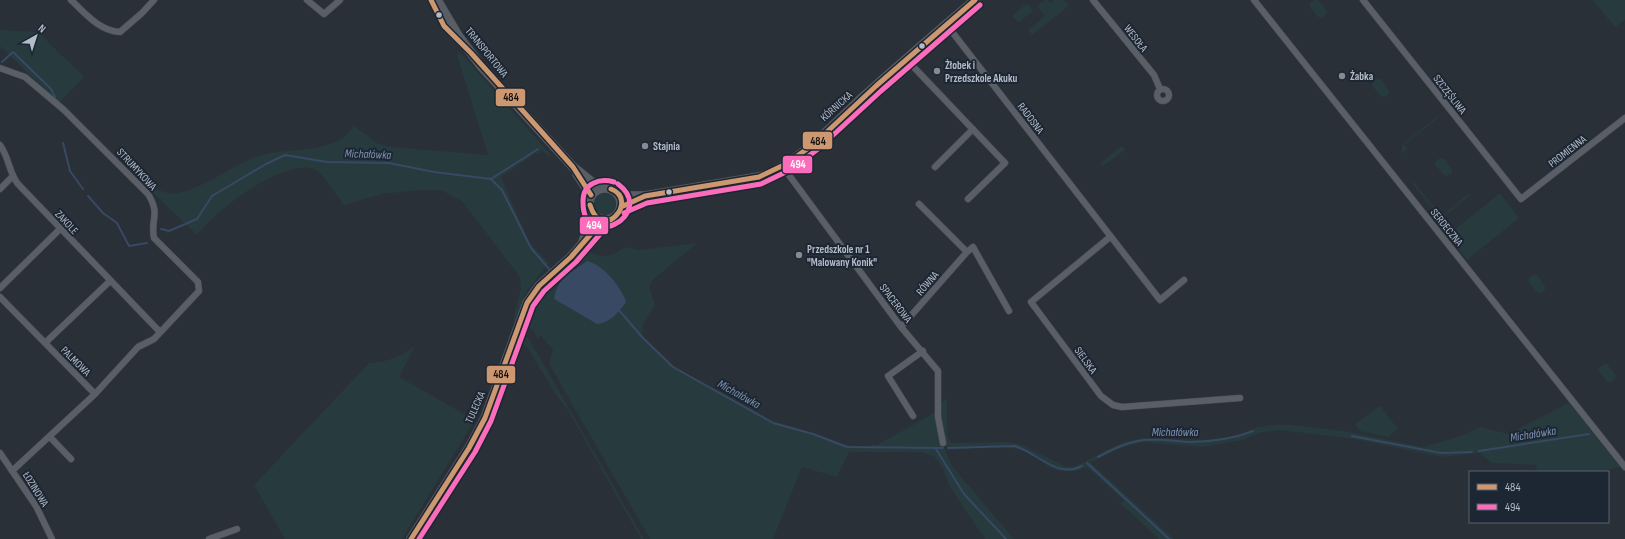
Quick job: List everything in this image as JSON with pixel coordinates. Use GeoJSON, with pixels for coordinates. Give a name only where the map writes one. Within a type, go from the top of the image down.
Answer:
{"type":"FeatureCollection","features":[{"type":"Feature","properties":{"kind":"street"},"geometry":{"type":"LineString","coordinates":[[71,0],[99,25],[108,30],[120,32],[142,13],[154,0]]}},
{"type":"Feature","properties":{"kind":"street"},"geometry":{"type":"LineString","coordinates":[[307,0],[324,14],[340,0]]}},
{"type":"Feature","properties":{"kind":"street","name":"TRANSPORTOWA"},"geometry":{"type":"LineString","coordinates":[[437,0],[471,53],[573,168],[591,195]]}},
{"type":"Feature","properties":{"kind":"street","name":"KÓRNICKA"},"geometry":{"type":"LineString","coordinates":[[620,196],[645,196],[759,177],[783,167],[975,0]]}},
{"type":"Feature","properties":{"kind":"street","name":"WESOŁA"},"geometry":{"type":"LineString","coordinates":[[1094,0],[1154,75],[1160,89]]}},
{"type":"Feature","properties":{"kind":"street","name":"SERDECZNA"},"geometry":{"type":"LineString","coordinates":[[1254,0],[1625,467]]}},
{"type":"Feature","properties":{"kind":"street","name":"SZCZĘŚLIWA"},"geometry":{"type":"LineString","coordinates":[[1363,0],[1521,200]]}},
{"type":"Feature","properties":{"kind":"street","name":"RADOSNA"},"geometry":{"type":"LineString","coordinates":[[946,24],[1160,300],[1184,280]]}},
{"type":"Feature","properties":{"kind":"street"},"geometry":{"type":"LineString","coordinates":[[906,59],[1005,163],[968,199]]}},
{"type":"Feature","properties":{"kind":"street","name":"STRUMYKOWA"},"geometry":{"type":"LineString","coordinates":[[0,68],[25,77],[64,110],[131,175],[154,204],[156,215],[152,230],[154,238],[198,282],[199,291],[154,339],[138,347],[95,394]]}},
{"type":"Feature","properties":{"kind":"street","name":"PROMIENNA"},"geometry":{"type":"LineString","coordinates":[[1521,200],[1625,118]]}},
{"type":"Feature","properties":{"kind":"street"},"geometry":{"type":"LineString","coordinates":[[935,167],[973,129]]}},
{"type":"Feature","properties":{"kind":"street","name":"ZAKOLE"},"geometry":{"type":"LineString","coordinates":[[0,145],[9,162],[12,177],[160,332]]}},
{"type":"Feature","properties":{"kind":"street","name":"SPACEROWA"},"geometry":{"type":"LineString","coordinates":[[783,167],[901,327],[923,351],[938,371],[938,417],[943,443]]}},
{"type":"Feature","properties":{"kind":"street","name":"TRANSPORTOWA"},"geometry":{"type":"LineString","coordinates":[[573,168],[599,188]]}},
{"type":"Feature","properties":{"kind":"street"},"geometry":{"type":"LineString","coordinates":[[0,189],[12,177]]}},
{"type":"Feature","properties":{"kind":"street"},"geometry":{"type":"LineString","coordinates":[[599,188],[609,188],[617,192],[620,196],[622,206],[615,217],[603,220],[583,243],[593,215],[589,205],[591,195],[599,188]]}},
{"type":"Feature","properties":{"kind":"street","name":"KÓRNICKA"},"geometry":{"type":"LineString","coordinates":[[622,206],[645,196]]}},
{"type":"Feature","properties":{"kind":"street"},"geometry":{"type":"LineString","coordinates":[[919,204],[966,252],[973,247],[1009,310]]}},
{"type":"Feature","properties":{"kind":"street"},"geometry":{"type":"LineString","coordinates":[[593,215],[603,220]]}},
{"type":"Feature","properties":{"kind":"street"},"geometry":{"type":"LineString","coordinates":[[0,288],[60,229]]}},
{"type":"Feature","properties":{"kind":"street","name":"SIELSKA"},"geometry":{"type":"LineString","coordinates":[[1110,237],[1031,302],[1101,396],[1113,405],[1122,407],[1240,398]]}},
{"type":"Feature","properties":{"kind":"street","name":"TULECKA"},"geometry":{"type":"LineString","coordinates":[[411,539],[469,448],[478,430],[491,403],[512,340],[527,303],[547,278],[566,262],[583,243]]}},
{"type":"Feature","properties":{"kind":"street","name":"RÓWNA"},"geometry":{"type":"LineString","coordinates":[[901,327],[966,252]]}},
{"type":"Feature","properties":{"kind":"street"},"geometry":{"type":"LineString","coordinates":[[45,343],[110,280]]}},
{"type":"Feature","properties":{"kind":"street","name":"PALMOWA"},"geometry":{"type":"LineString","coordinates":[[0,297],[95,394]]}},
{"type":"Feature","properties":{"kind":"street"},"geometry":{"type":"LineString","coordinates":[[913,416],[888,376],[923,351]]}},
{"type":"Feature","properties":{"kind":"street"},"geometry":{"type":"LineString","coordinates":[[12,471],[95,394]]}},
{"type":"Feature","properties":{"kind":"street"},"geometry":{"type":"LineString","coordinates":[[50,437],[71,459]]}},
{"type":"Feature","properties":{"kind":"street","name":"ŁOZINOWA"},"geometry":{"type":"LineString","coordinates":[[0,453],[36,506],[51,539]]}},
{"type":"Feature","properties":{"kind":"street"},"geometry":{"type":"LineString","coordinates":[[209,539],[238,530]]}},
{"type":"Feature","properties":{"kind":"green space"},"geometry":{"type":"Polygon","coordinates":[[[1045,0],[1048,0],[1050,3],[1054,0],[1064,0],[1069,6],[1032,35],[1028,30],[1045,16],[1037,6],[1045,0]]]}},
{"type":"Feature","properties":{"kind":"green space"},"geometry":{"type":"Polygon","coordinates":[[[1314,0],[1318,0],[1327,11],[1322,18],[1318,17],[1310,7],[1310,3],[1314,0]]]}},
{"type":"Feature","properties":{"kind":"green space"},"geometry":{"type":"Polygon","coordinates":[[[1592,0],[1625,0],[1625,20],[1615,27],[1592,0]]]}},
{"type":"Feature","properties":{"kind":"green space"},"geometry":{"type":"Polygon","coordinates":[[[1027,3],[1033,11],[1018,23],[1012,16],[1027,3]]]}},
{"type":"Feature","properties":{"kind":"green space"},"geometry":{"type":"Polygon","coordinates":[[[0,30],[38,32],[84,77],[59,103],[0,46],[0,30]]]}},
{"type":"Feature","properties":{"kind":"green space"},"geometry":{"type":"Polygon","coordinates":[[[460,52],[551,155],[549,157],[543,151],[538,154],[536,153],[501,177],[529,242],[549,263],[526,292],[515,320],[513,320],[521,289],[520,277],[462,201],[441,190],[420,190],[382,194],[344,205],[334,190],[316,170],[312,168],[298,168],[282,172],[249,190],[219,213],[197,235],[141,181],[164,192],[173,194],[178,193],[199,186],[258,156],[311,148],[331,143],[343,138],[354,126],[377,143],[390,147],[488,155],[457,55],[460,52]]]}},
{"type":"Feature","properties":{"kind":"green space"},"geometry":{"type":"Polygon","coordinates":[[[1377,79],[1381,79],[1389,90],[1389,93],[1385,97],[1381,96],[1372,86],[1373,82],[1377,79]]]}},
{"type":"Feature","properties":{"kind":"green space"},"geometry":{"type":"Polygon","coordinates":[[[1439,115],[1438,118],[1404,145],[1407,149],[1401,154],[1403,144],[1439,115]]]}},
{"type":"Feature","properties":{"kind":"green space"},"geometry":{"type":"Polygon","coordinates":[[[1122,146],[1125,150],[1102,167],[1100,163],[1122,146]]]}},
{"type":"Feature","properties":{"kind":"green space"},"geometry":{"type":"Polygon","coordinates":[[[1440,158],[1444,159],[1452,169],[1452,173],[1447,176],[1444,175],[1435,165],[1436,161],[1440,158]]]}},
{"type":"Feature","properties":{"kind":"green space"},"geometry":{"type":"Polygon","coordinates":[[[1414,182],[1438,212],[1446,214],[1440,218],[1412,183],[1414,182]]]}},
{"type":"Feature","properties":{"kind":"green space"},"geometry":{"type":"Polygon","coordinates":[[[605,193],[613,196],[616,204],[613,212],[605,215],[597,212],[594,204],[597,196],[605,193]]]}},
{"type":"Feature","properties":{"kind":"green space"},"geometry":{"type":"Polygon","coordinates":[[[1500,193],[1519,218],[1468,259],[1469,262],[1446,233],[1448,231],[1450,233],[1500,193]]]}},
{"type":"Feature","properties":{"kind":"green space"},"geometry":{"type":"Polygon","coordinates":[[[1468,194],[1470,195],[1448,213],[1447,211],[1468,194]]]}},
{"type":"Feature","properties":{"kind":"green space"},"geometry":{"type":"Polygon","coordinates":[[[697,243],[653,280],[649,286],[655,305],[643,324],[642,333],[645,339],[673,366],[773,421],[814,433],[846,445],[870,447],[871,444],[877,445],[931,415],[937,409],[938,432],[952,466],[1014,539],[985,539],[950,487],[943,469],[934,456],[920,452],[849,452],[837,477],[802,467],[773,539],[650,539],[552,369],[549,363],[553,350],[540,335],[538,339],[533,330],[524,323],[533,302],[551,282],[588,251],[598,255],[607,256],[625,247],[639,250],[697,243]],[[559,283],[554,299],[597,324],[610,319],[622,308],[559,283]]]}},
{"type":"Feature","properties":{"kind":"green space"},"geometry":{"type":"Polygon","coordinates":[[[1533,275],[1537,275],[1545,286],[1545,290],[1541,293],[1537,292],[1528,282],[1529,278],[1533,275]]]}},
{"type":"Feature","properties":{"kind":"green space"},"geometry":{"type":"Polygon","coordinates":[[[520,334],[527,337],[532,344],[644,539],[641,539],[568,410],[556,395],[527,347],[523,343],[518,347],[516,345],[520,334]]]}},
{"type":"Feature","properties":{"kind":"green space"},"geometry":{"type":"Polygon","coordinates":[[[415,346],[399,377],[475,420],[402,539],[285,539],[254,485],[369,363],[394,358],[415,346]]]}},
{"type":"Feature","properties":{"kind":"green space"},"geometry":{"type":"Polygon","coordinates":[[[1606,363],[1616,375],[1615,379],[1611,382],[1607,382],[1597,369],[1606,363]]]}},
{"type":"Feature","properties":{"kind":"green space"},"geometry":{"type":"Polygon","coordinates":[[[947,398],[947,434],[951,443],[1008,442],[1022,445],[1066,467],[1076,466],[1121,443],[1143,438],[1202,440],[1238,436],[1258,427],[1275,425],[1294,425],[1344,431],[1423,447],[1461,436],[1481,427],[1508,434],[1569,403],[1620,467],[1600,471],[1538,471],[1535,465],[1492,463],[1479,453],[1442,457],[1354,439],[1279,430],[1259,433],[1243,440],[1202,447],[1143,442],[1121,448],[1090,462],[1174,539],[1159,539],[1120,503],[1124,501],[1087,467],[1073,471],[1054,469],[1022,451],[1003,447],[949,450],[942,435],[939,406],[947,398]]]}},
{"type":"Feature","properties":{"kind":"green space"},"geometry":{"type":"Polygon","coordinates":[[[1378,407],[1381,407],[1398,429],[1388,437],[1360,431],[1355,424],[1378,407]]]}},
{"type":"Feature","properties":{"kind":"water"},"geometry":{"type":"Polygon","coordinates":[[[587,261],[605,271],[611,277],[624,296],[626,302],[614,316],[606,322],[597,324],[554,299],[558,286],[566,276],[587,261]]]}},
{"type":"Feature","properties":{"kind":"waterway","name":"Michałówka"},"geometry":{"type":"LineString","coordinates":[[2,62],[13,52],[51,89],[55,97]]}},
{"type":"Feature","properties":{"kind":"waterway","name":"Michałówka"},"geometry":{"type":"LineString","coordinates":[[63,143],[70,171],[83,189]]}},
{"type":"Feature","properties":{"kind":"waterway"},"geometry":{"type":"LineString","coordinates":[[491,179],[538,149]]}},
{"type":"Feature","properties":{"kind":"waterway","name":"Michałówka"},"geometry":{"type":"LineString","coordinates":[[161,229],[169,231],[197,219],[212,196],[266,164],[285,155],[327,162],[389,163],[434,172],[491,179],[502,190],[531,248],[549,269]]}},
{"type":"Feature","properties":{"kind":"waterway","name":"Michałówka"},"geometry":{"type":"LineString","coordinates":[[88,196],[103,213],[117,223],[129,246],[147,243]]}},
{"type":"Feature","properties":{"kind":"waterway","name":"Michałówka"},"geometry":{"type":"LineString","coordinates":[[618,309],[642,337],[673,367],[773,423],[813,434],[847,447],[943,448]]}},
{"type":"Feature","properties":{"kind":"waterway","name":"Michałówka"},"geometry":{"type":"LineString","coordinates":[[1098,457],[1132,442],[1144,440],[1190,442],[1222,440],[1253,431]]}},
{"type":"Feature","properties":{"kind":"waterway","name":"Michałówka"},"geometry":{"type":"LineString","coordinates":[[1479,451],[1589,434]]}},
{"type":"Feature","properties":{"kind":"waterway","name":"Michałówka"},"geometry":{"type":"LineString","coordinates":[[1352,436],[1441,453],[1472,452]]}},
{"type":"Feature","properties":{"kind":"waterway","name":"Michałówka"},"geometry":{"type":"LineString","coordinates":[[948,448],[1015,446],[1056,467],[1073,469],[1082,466]]}},
{"type":"Feature","properties":{"kind":"waterway"},"geometry":{"type":"LineString","coordinates":[[936,449],[964,494],[1006,539]]}},
{"type":"Feature","properties":{"kind":"waterway"},"geometry":{"type":"LineString","coordinates":[[1087,463],[1169,539]]}},
{"type":"Feature","properties":{"kind":"transit line","name":"484"},"geometry":{"type":"LineString","coordinates":[[431,0],[444,26],[471,53],[573,167],[591,195]]}},
{"type":"Feature","properties":{"kind":"transit line","name":"484"},"geometry":{"type":"LineString","coordinates":[[621,207],[645,196],[759,177],[786,164],[814,144],[876,86],[975,0]]}},
{"type":"Feature","properties":{"kind":"transit line","name":"494"},"geometry":{"type":"LineString","coordinates":[[624,213],[647,203],[761,184],[790,170],[818,149],[881,91],[980,5]]}},
{"type":"Feature","properties":{"kind":"transit line","name":"494"},"geometry":{"type":"LineString","coordinates":[[614,182],[603,181],[593,183],[586,190],[583,201],[586,217],[594,225],[604,227],[615,224],[624,217],[629,207],[628,196],[618,184]]}},
{"type":"Feature","properties":{"kind":"transit line","name":"484"},"geometry":{"type":"LineString","coordinates":[[590,205],[596,216],[602,220],[610,220],[616,216],[622,202],[619,194],[611,189]]}},
{"type":"Feature","properties":{"kind":"transit line","name":"484"},"geometry":{"type":"LineString","coordinates":[[411,539],[469,448],[485,418],[527,303],[539,286],[571,257],[603,220]]}},
{"type":"Feature","properties":{"kind":"transit line","name":"494"},"geometry":{"type":"LineString","coordinates":[[419,539],[475,452],[491,421],[533,306],[544,291],[576,262],[608,225]]}},
{"type":"Feature","properties":{"kind":"place","name":"Żłobek i Przedszkole Akuku"},"geometry":{"type":"Point","coordinates":[937,71]}},
{"type":"Feature","properties":{"kind":"place","name":"Żabka"},"geometry":{"type":"Point","coordinates":[1342,76]}},
{"type":"Feature","properties":{"kind":"place","name":"Stajnia"},"geometry":{"type":"Point","coordinates":[645,146]}},
{"type":"Feature","properties":{"kind":"place","name":"Przedszkole nr 1 \"Malowany Konik\""},"geometry":{"type":"Point","coordinates":[799,255]}}]}
